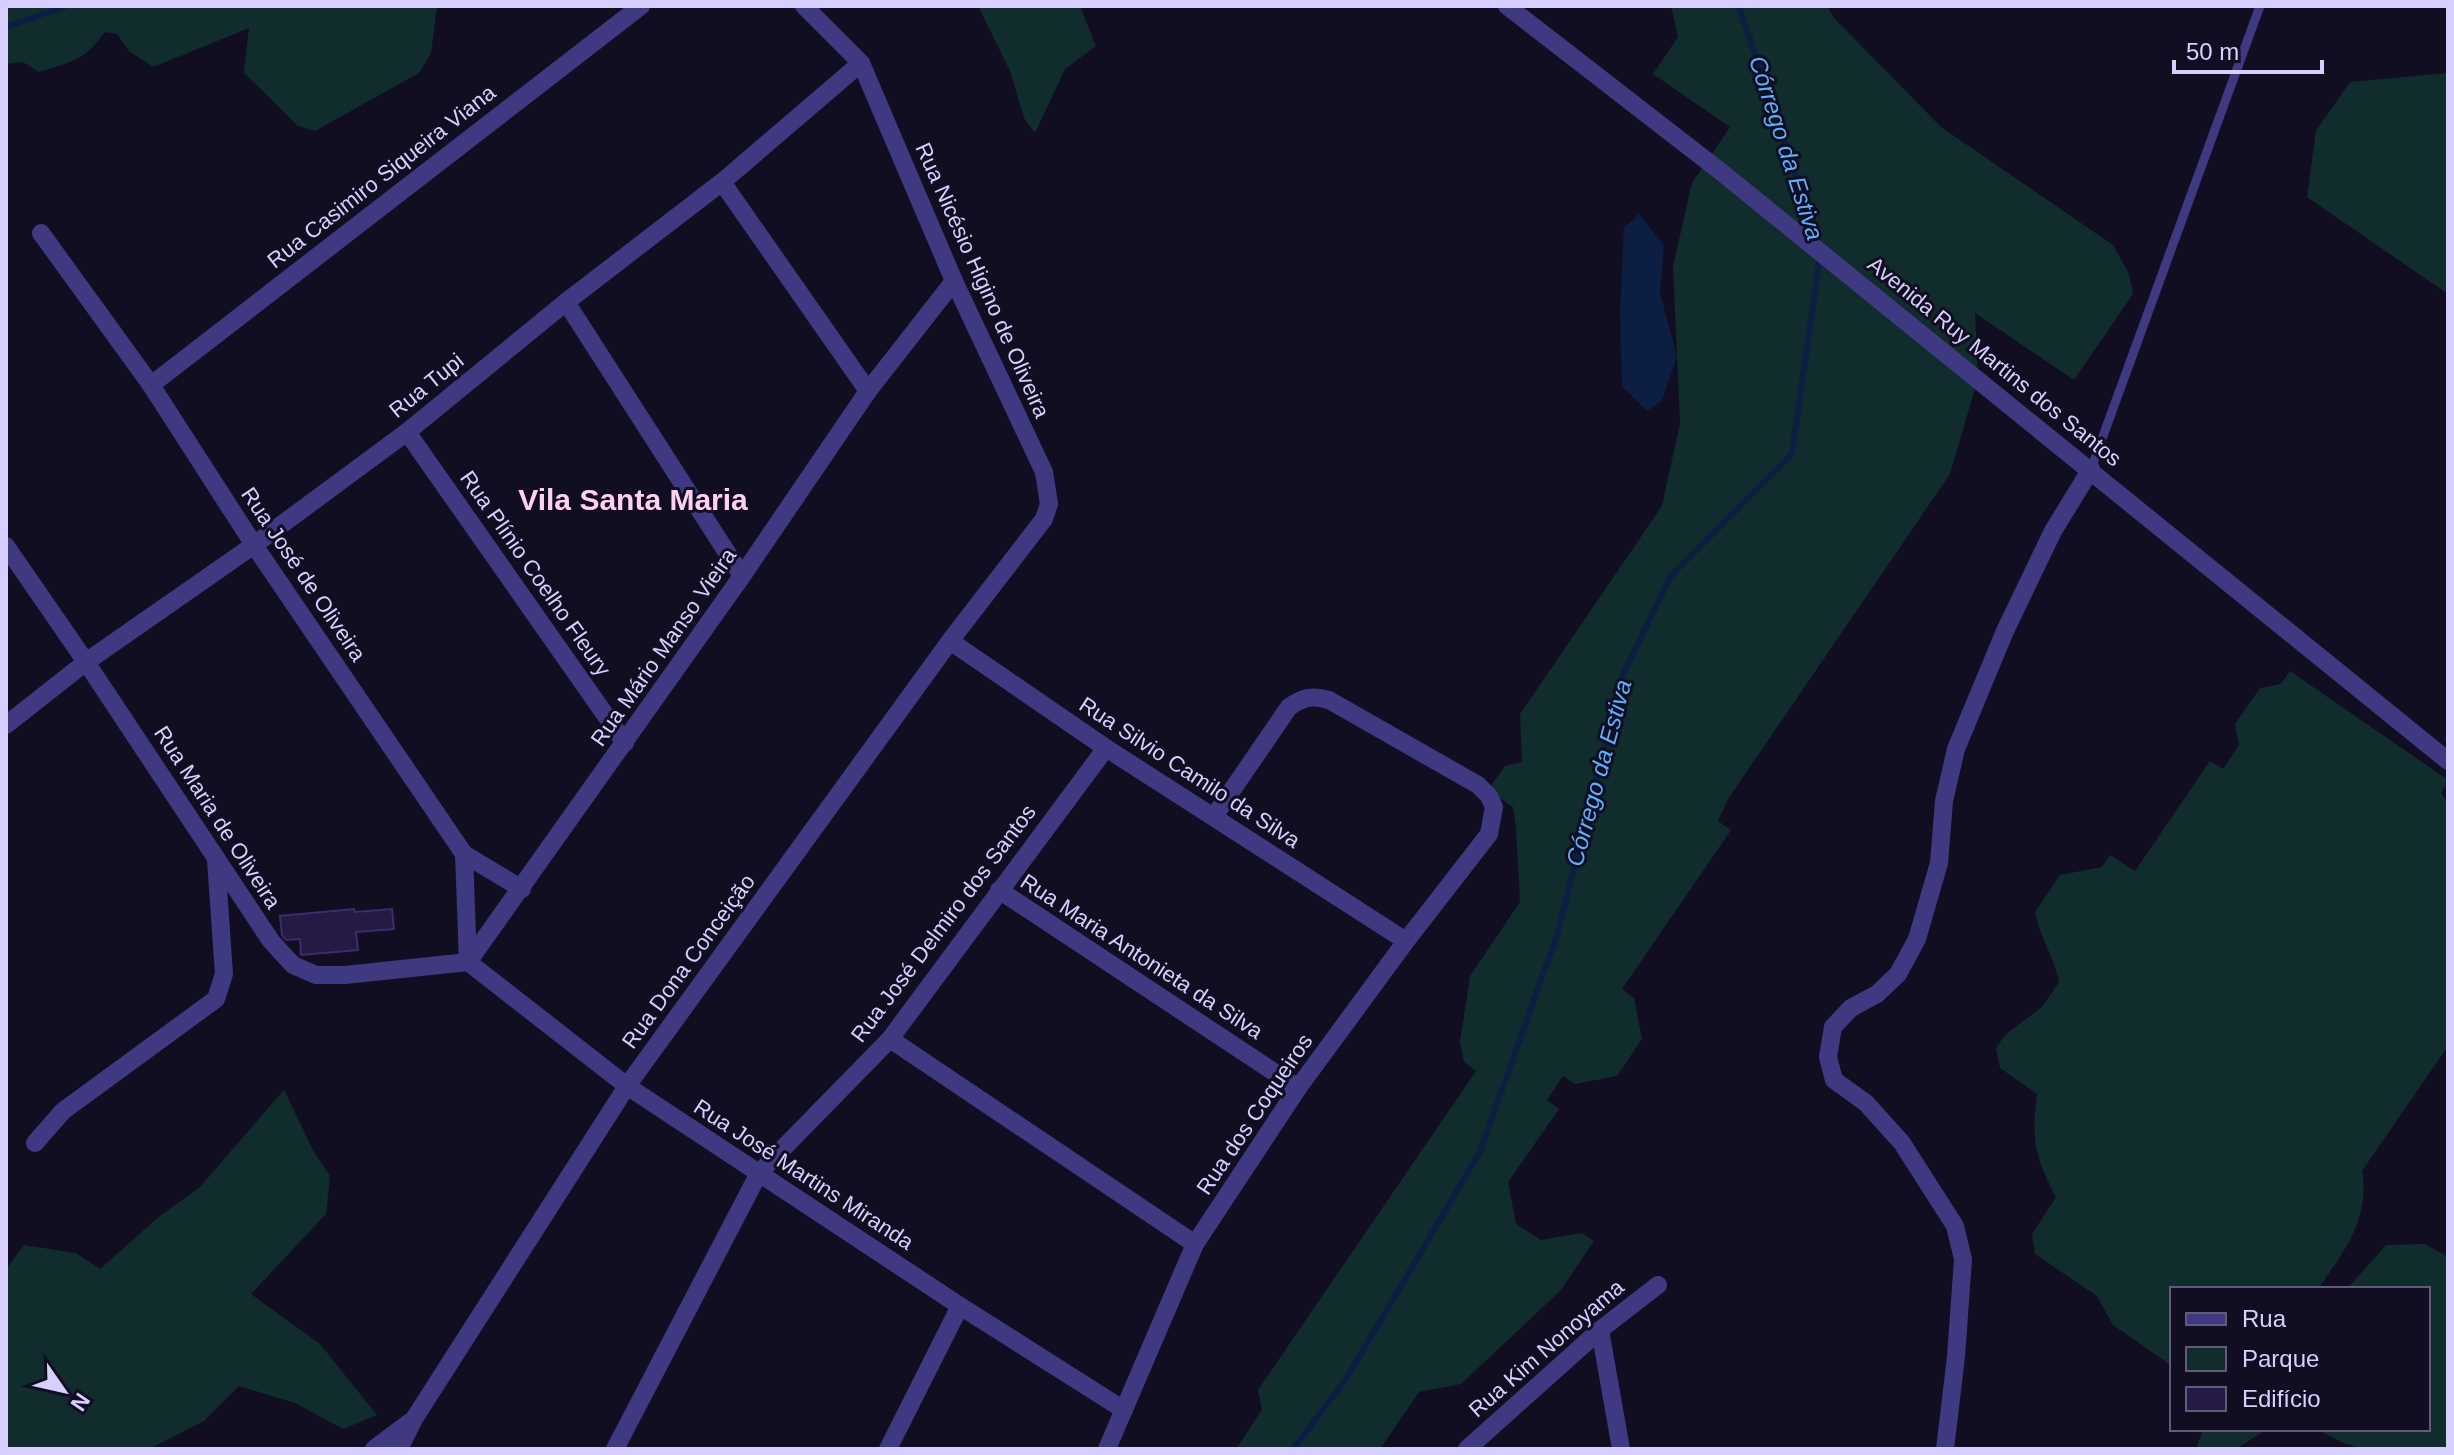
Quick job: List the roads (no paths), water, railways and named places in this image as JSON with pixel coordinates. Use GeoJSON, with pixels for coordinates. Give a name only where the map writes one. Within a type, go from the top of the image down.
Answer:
{"type":"FeatureCollection","features":[{"type":"Feature","properties":{"kind":"street","name":"Rua Casimiro Siqueira Viana"},"geometry":{"type":"LineString","coordinates":[[151,385],[641,6]]}},
{"type":"Feature","properties":{"kind":"street"},"geometry":{"type":"LineString","coordinates":[[804,6],[861,63]]}},
{"type":"Feature","properties":{"kind":"street","name":"Avenida Ruy Martins dos Santos"},"geometry":{"type":"LineString","coordinates":[[1507,6],[1720,171],[2448,761]]}},
{"type":"Feature","properties":{"kind":"street","name":"Rua Tupi"},"geometry":{"type":"LineString","coordinates":[[6,725],[86,662],[254,545],[407,432],[566,302],[722,182],[861,63]]}},
{"type":"Feature","properties":{"kind":"street","name":"Rua Nicésio Higino de Oliveira"},"geometry":{"type":"LineString","coordinates":[[861,63],[954,281],[1044,472],[1049,504],[1044,519]]}},
{"type":"Feature","properties":{"kind":"street"},"geometry":{"type":"LineString","coordinates":[[722,182],[868,391]]}},
{"type":"Feature","properties":{"kind":"street","name":"Rua José de Oliveira"},"geometry":{"type":"LineString","coordinates":[[41,233],[151,385],[254,545],[464,854]]}},
{"type":"Feature","properties":{"kind":"street","name":"Rua Mário Manso Vieira"},"geometry":{"type":"LineString","coordinates":[[468,962],[742,576],[868,391],[954,281]]}},
{"type":"Feature","properties":{"kind":"street"},"geometry":{"type":"LineString","coordinates":[[566,302],[742,576]]}},
{"type":"Feature","properties":{"kind":"street","name":"Rua Plínio Coelho Fleury"},"geometry":{"type":"LineString","coordinates":[[407,432],[625,743]]}},
{"type":"Feature","properties":{"kind":"street"},"geometry":{"type":"LineString","coordinates":[[1945,1449],[1963,1259],[1955,1226],[1902,1143],[1866,1103],[1834,1080],[1828,1057],[1833,1027],[1851,1008],[1877,994],[1898,974],[1917,939],[1939,863],[1944,801],[1956,749],[2005,631],[2053,531],[2091,469]]}},
{"type":"Feature","properties":{"kind":"street","name":"Rua Dona Conceição"},"geometry":{"type":"LineString","coordinates":[[399,1449],[414,1419],[627,1086],[950,641],[1044,519]]}},
{"type":"Feature","properties":{"kind":"street","name":"Rua Maria de Oliveira"},"geometry":{"type":"LineString","coordinates":[[6,546],[271,941],[293,965],[316,975],[345,975],[468,962]]}},
{"type":"Feature","properties":{"kind":"street","name":"Rua Silvio Camilo da Silva"},"geometry":{"type":"LineString","coordinates":[[950,641],[1106,748],[1215,815],[1406,941]]}},
{"type":"Feature","properties":{"kind":"street","name":"Rua dos Coqueiros"},"geometry":{"type":"LineString","coordinates":[[1107,1449],[1195,1244],[1298,1088],[1489,834],[1494,807],[1489,796],[1478,785],[1329,700],[1314,695],[1304,697],[1289,707],[1215,815]]}},
{"type":"Feature","properties":{"kind":"street","name":"Rua José Delmiro dos Santos"},"geometry":{"type":"LineString","coordinates":[[615,1449],[759,1173],[890,1039],[1106,748]]}},
{"type":"Feature","properties":{"kind":"street"},"geometry":{"type":"LineString","coordinates":[[464,854],[522,889]]}},
{"type":"Feature","properties":{"kind":"street"},"geometry":{"type":"LineString","coordinates":[[464,854],[468,962]]}},
{"type":"Feature","properties":{"kind":"street"},"geometry":{"type":"LineString","coordinates":[[35,1143],[63,1111],[216,999],[224,974],[215,856]]}},
{"type":"Feature","properties":{"kind":"street","name":"Rua Maria Antonieta da Silva"},"geometry":{"type":"LineString","coordinates":[[999,890],[1298,1088]]}},
{"type":"Feature","properties":{"kind":"street","name":"Rua José Martins Miranda"},"geometry":{"type":"LineString","coordinates":[[468,962],[627,1086],[960,1306],[1124,1410]]}},
{"type":"Feature","properties":{"kind":"street"},"geometry":{"type":"LineString","coordinates":[[890,1039],[1195,1244]]}},
{"type":"Feature","properties":{"kind":"street","name":"Rua Kim Nonoyama"},"geometry":{"type":"LineString","coordinates":[[1467,1449],[1600,1330],[1658,1285]]}},
{"type":"Feature","properties":{"kind":"street"},"geometry":{"type":"LineString","coordinates":[[888,1449],[960,1306]]}},
{"type":"Feature","properties":{"kind":"street"},"geometry":{"type":"LineString","coordinates":[[1600,1330],[1621,1449]]}},
{"type":"Feature","properties":{"kind":"street"},"geometry":{"type":"LineString","coordinates":[[374,1449],[414,1419]]}},
{"type":"Feature","properties":{"kind":"lane"},"geometry":{"type":"LineString","coordinates":[[2091,469],[2260,6]]}},
{"type":"Feature","properties":{"kind":"water"},"geometry":{"type":"Polygon","coordinates":[[[1639,214],[1664,245],[1660,293],[1677,357],[1662,400],[1647,411],[1622,386],[1620,315],[1624,228],[1639,214]]]}},
{"type":"Feature","properties":{"kind":"waterway"},"geometry":{"type":"LineString","coordinates":[[6,27],[66,6]]}},
{"type":"Feature","properties":{"kind":"waterway","name":"Córrego da Estiva"},"geometry":{"type":"LineString","coordinates":[[1739,6],[1819,245]]}},
{"type":"Feature","properties":{"kind":"waterway","name":"Córrego da Estiva"},"geometry":{"type":"LineString","coordinates":[[1293,1449],[1346,1379],[1480,1152],[1558,932],[1621,679],[1670,577],[1792,454],[1820,256]]}},
{"type":"Feature","properties":{"kind":"district","name":"Vila Santa Maria"},"geometry":{"type":"Point","coordinates":[633,500]}}]}
